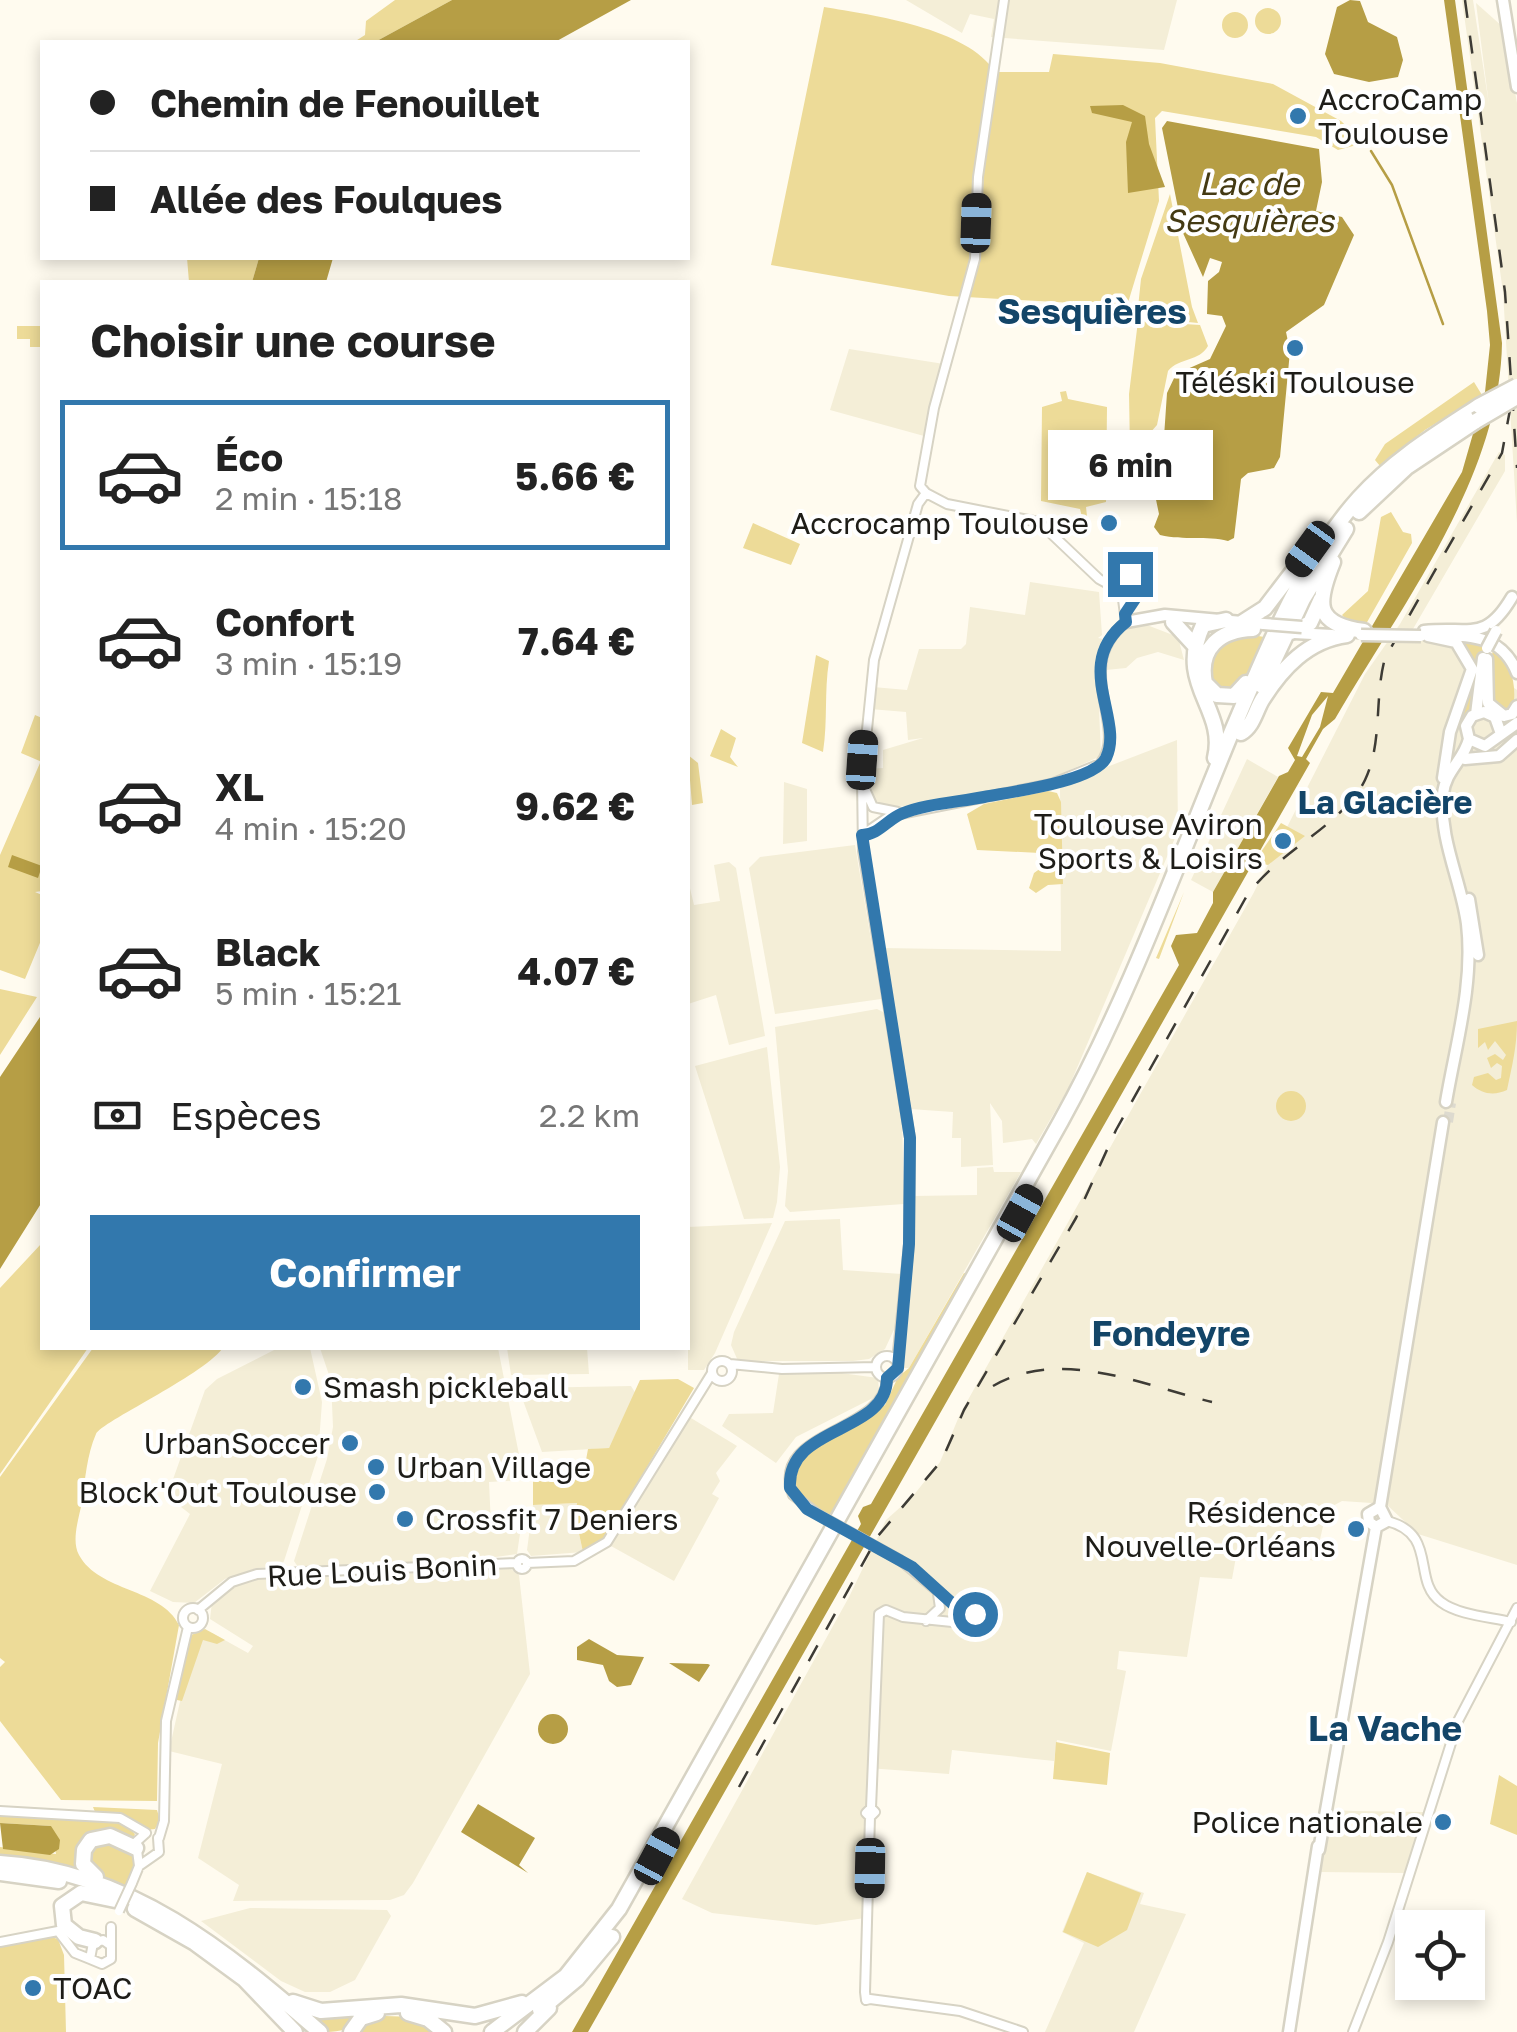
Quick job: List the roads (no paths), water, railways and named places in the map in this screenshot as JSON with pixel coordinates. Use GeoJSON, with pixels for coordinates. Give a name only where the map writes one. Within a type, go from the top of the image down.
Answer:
{"type":"FeatureCollection","features":[{"type":"Feature","properties":{"kind":"highway"},"geometry":{"type":"LineString","coordinates":[[508,2032],[558,1990],[624,1918],[1084,1098],[1241,733],[1303,599],[1341,537],[1370,500],[1416,460],[1517,386]]}},
{"type":"Feature","properties":{"kind":"highway"},"geometry":{"type":"LineString","coordinates":[[1267,650],[1261,652],[1238,694],[1223,696],[1208,688],[1203,669],[1216,639],[1232,630],[1255,626],[1330,525],[1402,458],[1478,413],[1517,397]]}},
{"type":"Feature","properties":{"kind":"highway"},"geometry":{"type":"LineString","coordinates":[[1299,630],[1321,598],[1338,551],[1370,500]]}},
{"type":"Feature","properties":{"kind":"highway"},"geometry":{"type":"LineString","coordinates":[[525,2032],[618,1909],[1076,1094],[1267,650],[1302,578],[1350,508]]}},
{"type":"Feature","properties":{"kind":"highway"},"geometry":{"type":"LineString","coordinates":[[1321,598],[1322,610],[1334,624],[1357,634]]}},
{"type":"Feature","properties":{"kind":"highway"},"geometry":{"type":"LineString","coordinates":[[1207,792],[1218,735],[1195,682],[1196,647],[1202,625],[1226,620]]}},
{"type":"Feature","properties":{"kind":"highway"},"geometry":{"type":"LineString","coordinates":[[1173,622],[1196,647]]}},
{"type":"Feature","properties":{"kind":"highway"},"geometry":{"type":"LineString","coordinates":[[1241,733],[1248,729],[1265,695],[1309,646],[1324,638],[1357,634]]}},
{"type":"Feature","properties":{"kind":"highway"},"geometry":{"type":"LineString","coordinates":[[146,1843],[97,1838],[84,1850],[83,1864],[92,1876],[156,1903],[164,1913]]}},
{"type":"Feature","properties":{"kind":"highway"},"geometry":{"type":"LineString","coordinates":[[0,1863],[77,1875],[164,1913],[320,2032]]}},
{"type":"Feature","properties":{"kind":"highway"},"geometry":{"type":"LineString","coordinates":[[0,1872],[68,1883],[117,1906]]}},
{"type":"Feature","properties":{"kind":"highway"},"geometry":{"type":"LineString","coordinates":[[97,1947],[70,1931],[62,1920],[62,1906],[81,1893],[160,1922],[301,2006],[321,2011],[400,2006],[486,2015],[558,1990]]}},
{"type":"Feature","properties":{"kind":"highway"},"geometry":{"type":"LineString","coordinates":[[245,1973],[295,2032]]}},
{"type":"Feature","properties":{"kind":"highway"},"geometry":{"type":"LineString","coordinates":[[245,1973],[310,2032]]}},
{"type":"Feature","properties":{"kind":"highway"},"geometry":{"type":"LineString","coordinates":[[492,2032],[558,1990]]}},
{"type":"Feature","properties":{"kind":"highway"},"geometry":{"type":"LineString","coordinates":[[350,2032],[361,2018],[387,2012],[418,2016],[444,2032]]}},
{"type":"Feature","properties":{"kind":"main road"},"geometry":{"type":"LineString","coordinates":[[1506,0],[1517,52]]}},
{"type":"Feature","properties":{"kind":"main road"},"geometry":{"type":"LineString","coordinates":[[1506,0],[1517,87]]}},
{"type":"Feature","properties":{"kind":"main road"},"geometry":{"type":"LineString","coordinates":[[1474,742],[1495,741],[1479,671],[1515,594]]}},
{"type":"Feature","properties":{"kind":"main road"},"geometry":{"type":"LineString","coordinates":[[1423,635],[1484,630],[1494,624],[1515,594]]}},
{"type":"Feature","properties":{"kind":"main road"},"geometry":{"type":"LineString","coordinates":[[1129,618],[1165,615],[1255,626]]}},
{"type":"Feature","properties":{"kind":"main road"},"geometry":{"type":"LineString","coordinates":[[1129,618],[1357,634],[1484,635],[1505,646],[1517,662]]}},
{"type":"Feature","properties":{"kind":"main road"},"geometry":{"type":"LineString","coordinates":[[1299,630],[1357,634]]}},
{"type":"Feature","properties":{"kind":"main road"},"geometry":{"type":"LineString","coordinates":[[1423,635],[1492,641],[1508,655],[1517,673]]}},
{"type":"Feature","properties":{"kind":"main road"},"geometry":{"type":"LineString","coordinates":[[1423,635],[1456,642],[1472,668],[1447,742],[1444,788],[1444,833],[1464,910],[1469,954],[1448,1103],[1474,970],[1465,894]]}},
{"type":"Feature","properties":{"kind":"main road"},"geometry":{"type":"LineString","coordinates":[[1488,652],[1488,703],[1504,716],[1512,714],[1517,706]]}},
{"type":"Feature","properties":{"kind":"main road"},"geometry":{"type":"LineString","coordinates":[[1474,742],[1466,726],[1490,720],[1517,720]]}},
{"type":"Feature","properties":{"kind":"main road"},"geometry":{"type":"LineString","coordinates":[[1464,759],[1499,756],[1517,740]]}},
{"type":"Feature","properties":{"kind":"main road"},"geometry":{"type":"LineString","coordinates":[[1444,788],[1474,742]]}},
{"type":"Feature","properties":{"kind":"main road"},"geometry":{"type":"LineString","coordinates":[[1474,742],[1452,780],[1449,816],[1478,954]]}},
{"type":"Feature","properties":{"kind":"main road"},"geometry":{"type":"LineString","coordinates":[[1287,2032],[1376,1527],[1388,1520],[1380,1507],[1445,1122]]}},
{"type":"Feature","properties":{"kind":"main road"},"geometry":{"type":"LineString","coordinates":[[1376,1527],[1369,1522],[1368,1514],[1380,1507]]}},
{"type":"Feature","properties":{"kind":"street"},"geometry":{"type":"LineString","coordinates":[[1004,0],[978,177],[976,252],[931,419],[920,481],[926,494],[947,504],[1039,522],[1107,583],[1134,596]]}},
{"type":"Feature","properties":{"kind":"street"},"geometry":{"type":"LineString","coordinates":[[887,1378],[897,1372],[909,1244],[910,1138],[862,835],[862,779],[874,660],[918,504],[926,494]]}},
{"type":"Feature","properties":{"kind":"street"},"geometry":{"type":"LineString","coordinates":[[862,835],[902,813],[1051,784],[1096,767],[1106,757],[1102,656],[1112,635],[1129,618],[1134,596],[1141,590],[1140,579],[1130,574],[1107,583]]}},
{"type":"Feature","properties":{"kind":"street"},"geometry":{"type":"LineString","coordinates":[[1121,579],[1129,618]]}},
{"type":"Feature","properties":{"kind":"street"},"geometry":{"type":"LineString","coordinates":[[862,779],[873,808],[902,813]]}},
{"type":"Feature","properties":{"kind":"street"},"geometry":{"type":"LineString","coordinates":[[876,1367],[900,1332]]}},
{"type":"Feature","properties":{"kind":"street"},"geometry":{"type":"LineString","coordinates":[[886,1356],[897,1361]]}},
{"type":"Feature","properties":{"kind":"street"},"geometry":{"type":"LineString","coordinates":[[748,1368],[715,1377],[717,1361],[748,1368],[876,1367],[887,1378]]}},
{"type":"Feature","properties":{"kind":"street"},"geometry":{"type":"LineString","coordinates":[[730,1364],[731,1375]]}},
{"type":"Feature","properties":{"kind":"street","name":"Rue Louis Bonin"},"geometry":{"type":"LineString","coordinates":[[146,1843],[162,1826],[166,1720],[188,1627],[202,1622],[198,1610],[234,1581],[257,1574],[574,1560],[607,1542],[700,1388],[715,1377]]}},
{"type":"Feature","properties":{"kind":"street"},"geometry":{"type":"LineString","coordinates":[[887,1378],[886,1389],[873,1408],[809,1446],[796,1461],[790,1480],[793,1495],[819,1515],[900,1560],[963,1619],[887,1619],[879,1632],[868,1998],[960,2011],[1023,2032]]}},
{"type":"Feature","properties":{"kind":"street"},"geometry":{"type":"LineString","coordinates":[[1388,1520],[1404,1527],[1419,1542],[1432,1592],[1450,1606],[1511,1622]]}},
{"type":"Feature","properties":{"kind":"street"},"geometry":{"type":"LineString","coordinates":[[926,1620],[941,1604],[932,1586]]}},
{"type":"Feature","properties":{"kind":"street"},"geometry":{"type":"LineString","coordinates":[[1353,2032],[1387,1944],[1458,1721],[1517,1608]]}},
{"type":"Feature","properties":{"kind":"street"},"geometry":{"type":"LineString","coordinates":[[0,1812],[120,1818],[134,1825],[146,1843],[111,1928],[97,1947],[75,1952],[58,1930],[0,1942]]}},
{"type":"Feature","properties":{"kind":"water"},"geometry":{"type":"Polygon","coordinates":[[[452,0],[631,0],[559,40],[379,40],[452,0]]]}},
{"type":"Feature","properties":{"kind":"water"},"geometry":{"type":"Polygon","coordinates":[[[1350,0],[1360,1],[1368,22],[1397,37],[1403,60],[1398,77],[1369,82],[1334,74],[1325,54],[1337,7],[1350,0]]]}},
{"type":"Feature","properties":{"kind":"water"},"geometry":{"type":"Polygon","coordinates":[[[1444,0],[1455,0],[1502,343],[1497,393],[1466,491],[1417,585],[1335,719],[1323,729],[1306,759],[1310,763],[588,2032],[572,2032],[861,1524],[858,1516],[863,1507],[871,1504],[1179,965],[1171,946],[1176,935],[1197,933],[1213,903],[1213,892],[1279,776],[1288,772],[1295,760],[1288,748],[1321,692],[1333,693],[1462,472],[1485,392],[1490,345],[1444,0]],[[1328,696],[1312,715],[1297,756],[1302,757],[1320,727],[1328,696]]]}},
{"type":"Feature","properties":{"kind":"water"},"geometry":{"type":"Polygon","coordinates":[[[1123,105],[1145,116],[1149,144],[1165,187],[1128,193],[1126,142],[1132,122],[1092,113],[1090,106],[1123,105]]]}},
{"type":"Feature","properties":{"kind":"water","name":"Lac de Sesquières"},"geometry":{"type":"Polygon","coordinates":[[[1167,121],[1319,149],[1322,182],[1316,211],[1342,217],[1354,235],[1324,305],[1286,332],[1290,351],[1280,457],[1274,468],[1248,473],[1241,479],[1234,538],[1228,541],[1160,535],[1154,527],[1159,514],[1154,490],[1135,482],[1150,452],[1149,445],[1164,437],[1167,393],[1176,374],[1210,359],[1226,326],[1222,316],[1207,314],[1208,281],[1219,272],[1222,262],[1210,258],[1203,277],[1183,233],[1162,128],[1167,121]]]}},
{"type":"Feature","properties":{"kind":"water"},"geometry":{"type":"Polygon","coordinates":[[[258,260],[332,260],[327,280],[253,280],[258,260]]]}},
{"type":"Feature","properties":{"kind":"water"},"geometry":{"type":"Polygon","coordinates":[[[12,855],[40,865],[40,872],[38,878],[8,867],[12,855]]]}},
{"type":"Feature","properties":{"kind":"water"},"geometry":{"type":"Polygon","coordinates":[[[40,1017],[40,1205],[0,1269],[0,1077],[40,1017]]]}},
{"type":"Feature","properties":{"kind":"water"},"geometry":{"type":"Polygon","coordinates":[[[589,1639],[617,1655],[644,1657],[631,1685],[617,1687],[609,1681],[603,1665],[577,1660],[577,1647],[589,1639]]]}},
{"type":"Feature","properties":{"kind":"water"},"geometry":{"type":"Polygon","coordinates":[[[669,1663],[708,1664],[710,1665],[699,1682],[669,1663]]]}},
{"type":"Feature","properties":{"kind":"water"},"geometry":{"type":"Polygon","coordinates":[[[553,1714],[563,1719],[568,1729],[563,1739],[553,1744],[543,1739],[538,1729],[543,1719],[553,1714]]]}},
{"type":"Feature","properties":{"kind":"water"},"geometry":{"type":"Polygon","coordinates":[[[478,1804],[535,1838],[519,1865],[528,1873],[461,1832],[478,1804]]]}},
{"type":"Feature","properties":{"kind":"water"},"geometry":{"type":"Polygon","coordinates":[[[0,1823],[51,1826],[60,1840],[59,1849],[50,1855],[3,1849],[0,1823]]]}},
{"type":"Feature","properties":{"kind":"waterway"},"geometry":{"type":"LineString","coordinates":[[1371,151],[1392,185],[1443,324]]}},
{"type":"Feature","properties":{"kind":"tunnel"},"geometry":{"type":"LineString","coordinates":[[1448,1122],[1451,1103]]}},
{"type":"Feature","properties":{"kind":"railway"},"geometry":{"type":"LineString","coordinates":[[1465,0],[1505,292],[1517,468]]}},
{"type":"Feature","properties":{"kind":"railway"},"geometry":{"type":"LineString","coordinates":[[739,1787],[878,1536],[942,1460],[964,1410],[1076,1218],[1116,1130],[1245,899],[1274,867],[1341,812],[1365,780],[1374,751],[1385,658],[1502,453],[1514,388]]}},
{"type":"Feature","properties":{"kind":"railway"},"geometry":{"type":"LineString","coordinates":[[993,1386],[1019,1375],[1073,1369],[1130,1379],[1212,1402]]}},
{"type":"Feature","properties":{"kind":"place","name":"AccroCamp Toulouse"},"geometry":{"type":"Point","coordinates":[1298,116]}},
{"type":"Feature","properties":{"kind":"place","name":"Téléski Toulouse"},"geometry":{"type":"Point","coordinates":[1295,348]}},
{"type":"Feature","properties":{"kind":"place","name":"Accrocamp Toulouse"},"geometry":{"type":"Point","coordinates":[1109,523]}},
{"type":"Feature","properties":{"kind":"place","name":"Toulouse Aviron Sports & Loisirs"},"geometry":{"type":"Point","coordinates":[1283,841]}},
{"type":"Feature","properties":{"kind":"place","name":"Smash pickleball"},"geometry":{"type":"Point","coordinates":[303,1387]}},
{"type":"Feature","properties":{"kind":"place","name":"UrbanSoccer"},"geometry":{"type":"Point","coordinates":[350,1443]}},
{"type":"Feature","properties":{"kind":"place","name":"Urban Village"},"geometry":{"type":"Point","coordinates":[376,1467]}},
{"type":"Feature","properties":{"kind":"place","name":"Block'Out Toulouse"},"geometry":{"type":"Point","coordinates":[377,1492]}},
{"type":"Feature","properties":{"kind":"place","name":"Crossfit 7 Deniers"},"geometry":{"type":"Point","coordinates":[405,1519]}},
{"type":"Feature","properties":{"kind":"place","name":"Résidence Nouvelle-Orléans"},"geometry":{"type":"Point","coordinates":[1356,1529]}},
{"type":"Feature","properties":{"kind":"place","name":"Police nationale"},"geometry":{"type":"Point","coordinates":[1443,1822]}},
{"type":"Feature","properties":{"kind":"place","name":"TOAC"},"geometry":{"type":"Point","coordinates":[33,1988]}},
{"type":"Feature","properties":{"kind":"district","name":"Sesquières"},"geometry":{"type":"Point","coordinates":[1092,311]}},
{"type":"Feature","properties":{"kind":"district","name":"La Glacière"},"geometry":{"type":"Point","coordinates":[1385,802]}},
{"type":"Feature","properties":{"kind":"district","name":"Fondeyre"},"geometry":{"type":"Point","coordinates":[1171,1333]}},
{"type":"Feature","properties":{"kind":"district","name":"La Vache"},"geometry":{"type":"Point","coordinates":[1385,1728]}}]}
